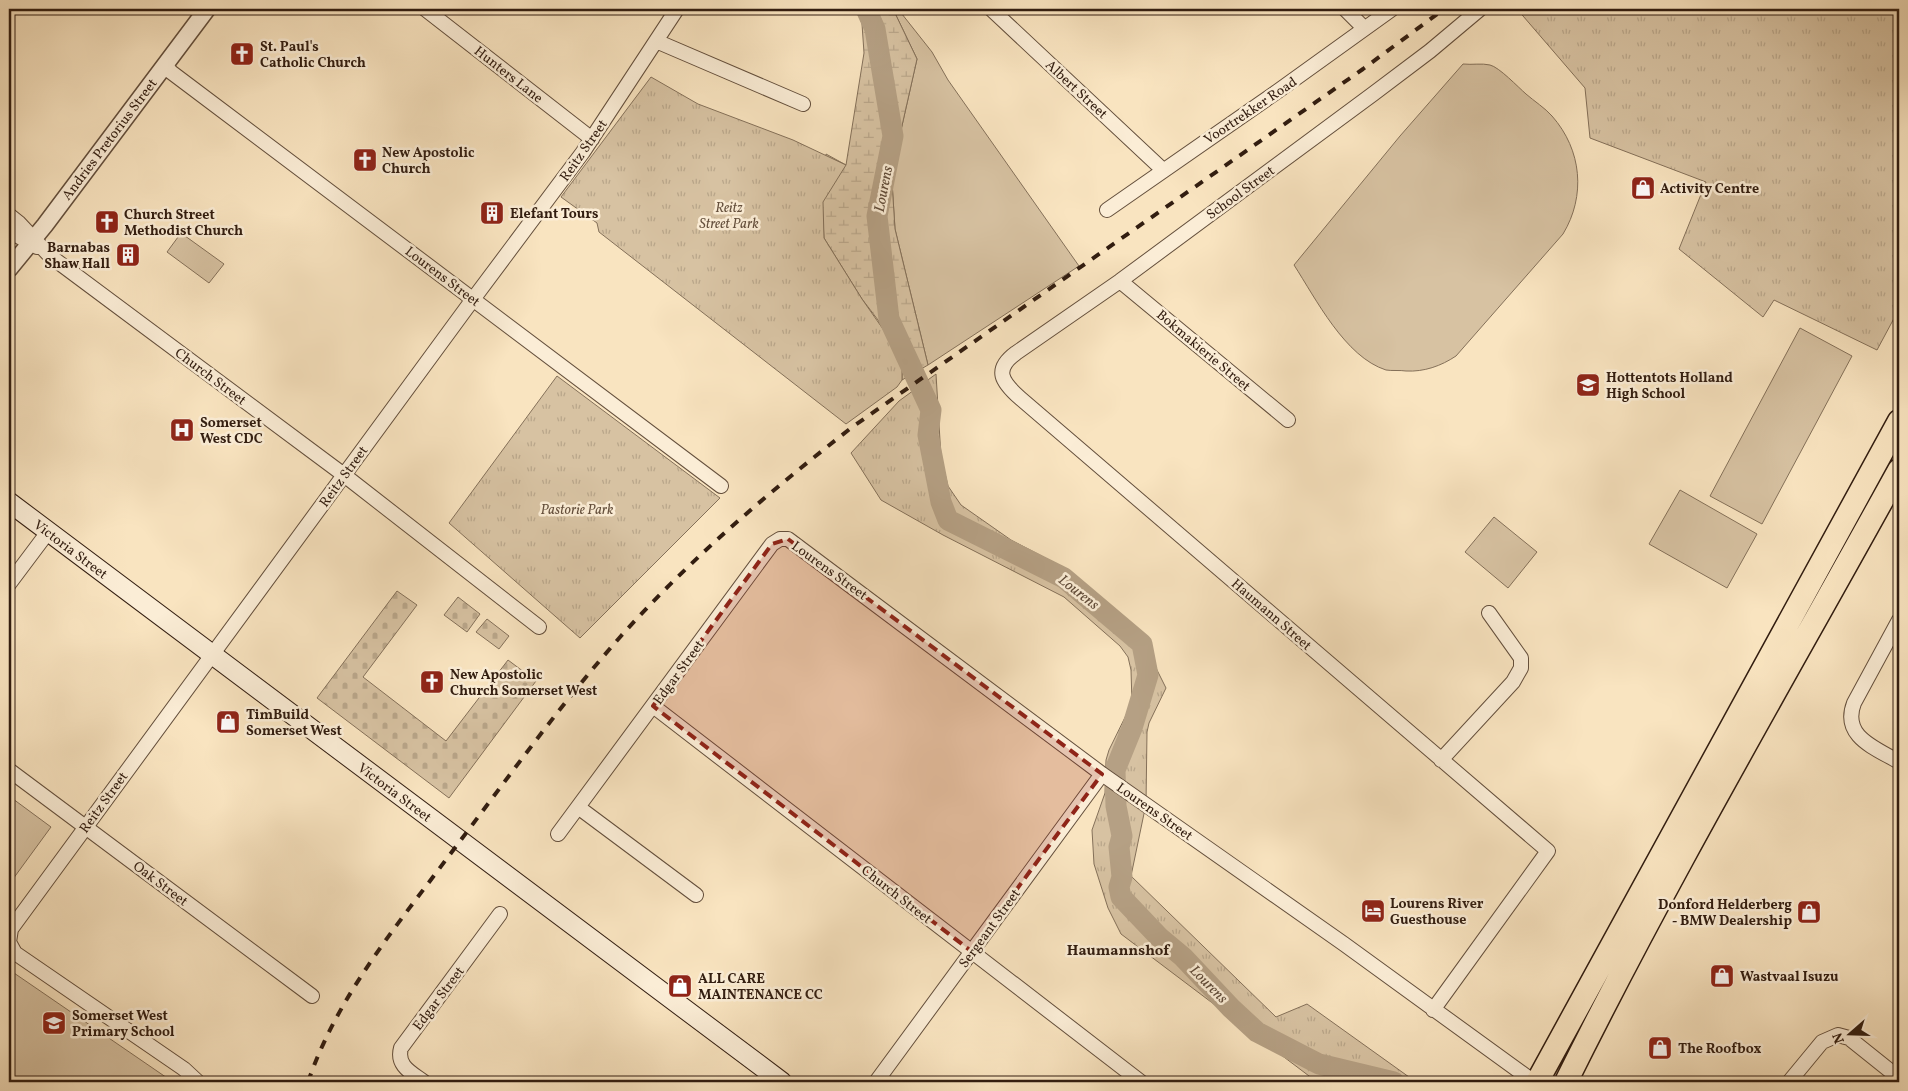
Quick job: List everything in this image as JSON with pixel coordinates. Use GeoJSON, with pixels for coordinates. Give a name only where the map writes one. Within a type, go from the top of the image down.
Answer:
{"type":"FeatureCollection","features":[{"type":"Feature","properties":{"kind":"highway"},"geometry":{"type":"LineString","coordinates":[[1536,1082],[1899,421]]}},
{"type":"Feature","properties":{"kind":"highway"},"geometry":{"type":"LineString","coordinates":[[1566,1082],[1690,847],[1899,470]]}},
{"type":"Feature","properties":{"kind":"main road","name":"Victoria Street"},"geometry":{"type":"LineString","coordinates":[[9,502],[782,1082]]}},
{"type":"Feature","properties":{"kind":"street","name":"Andries Pretorius Street"},"geometry":{"type":"LineString","coordinates":[[9,269],[208,9]]}},
{"type":"Feature","properties":{"kind":"street","name":"Hunters Lane"},"geometry":{"type":"LineString","coordinates":[[425,9],[592,139]]}},
{"type":"Feature","properties":{"kind":"street","name":"Reitz Street"},"geometry":{"type":"LineString","coordinates":[[9,942],[11,928],[85,826],[592,139],[677,9]]}},
{"type":"Feature","properties":{"kind":"street","name":"Albert Street"},"geometry":{"type":"LineString","coordinates":[[991,9],[1163,170]]}},
{"type":"Feature","properties":{"kind":"street"},"geometry":{"type":"LineString","coordinates":[[1345,9],[1364,28]]}},
{"type":"Feature","properties":{"kind":"street","name":"Voortrekker Road"},"geometry":{"type":"LineString","coordinates":[[1107,210],[1392,9]]}},
{"type":"Feature","properties":{"kind":"street","name":"School Street"},"geometry":{"type":"LineString","coordinates":[[1002,373],[1006,360],[1120,281],[1380,89],[1430,51],[1480,9]]}},
{"type":"Feature","properties":{"kind":"street"},"geometry":{"type":"LineString","coordinates":[[656,41],[803,104]]}},
{"type":"Feature","properties":{"kind":"street","name":"Lourens Street"},"geometry":{"type":"LineString","coordinates":[[165,65],[171,72],[722,486]]}},
{"type":"Feature","properties":{"kind":"street","name":"Church Street"},"geometry":{"type":"LineString","coordinates":[[9,215],[19,223],[31,241]]}},
{"type":"Feature","properties":{"kind":"street","name":"Church Street"},"geometry":{"type":"LineString","coordinates":[[9,231],[31,241],[344,475],[540,627]]}},
{"type":"Feature","properties":{"kind":"street","name":"Bokmakierie Street"},"geometry":{"type":"LineString","coordinates":[[1120,281],[1288,420]]}},
{"type":"Feature","properties":{"kind":"street","name":"Haumann Street"},"geometry":{"type":"LineString","coordinates":[[1002,373],[1004,383],[1009,388],[1548,851],[1433,1010]]}},
{"type":"Feature","properties":{"kind":"street"},"geometry":{"type":"LineString","coordinates":[[9,584],[48,532]]}},
{"type":"Feature","properties":{"kind":"street","name":"Lourens Street"},"geometry":{"type":"LineString","coordinates":[[780,539],[792,540],[1107,777],[1536,1082]]}},
{"type":"Feature","properties":{"kind":"street","name":"Edgar Street"},"geometry":{"type":"LineString","coordinates":[[558,834],[772,544],[780,539]]}},
{"type":"Feature","properties":{"kind":"street"},"geometry":{"type":"LineString","coordinates":[[1442,760],[1513,682],[1521,668],[1521,658],[1490,612]]}},
{"type":"Feature","properties":{"kind":"street"},"geometry":{"type":"LineString","coordinates":[[1899,620],[1854,703],[1851,716],[1853,729],[1860,738],[1899,762]]}},
{"type":"Feature","properties":{"kind":"street","name":"Church Street"},"geometry":{"type":"LineString","coordinates":[[653,706],[1141,1082]]}},
{"type":"Feature","properties":{"kind":"street","name":"Oak Street"},"geometry":{"type":"LineString","coordinates":[[9,770],[312,996]]}},
{"type":"Feature","properties":{"kind":"street","name":"Sergeant Street"},"geometry":{"type":"LineString","coordinates":[[876,1082],[971,951],[1107,777]]}},
{"type":"Feature","properties":{"kind":"street"},"geometry":{"type":"LineString","coordinates":[[578,807],[696,895]]}},
{"type":"Feature","properties":{"kind":"street","name":"Edgar Street"},"geometry":{"type":"LineString","coordinates":[[424,1082],[405,1068],[400,1060],[401,1048],[500,914]]}},
{"type":"Feature","properties":{"kind":"street"},"geometry":{"type":"LineString","coordinates":[[9,942],[12,949],[19,956],[184,1069],[198,1082]]}},
{"type":"Feature","properties":{"kind":"street"},"geometry":{"type":"LineString","coordinates":[[1789,1082],[1822,1042],[1838,1035],[1849,1038],[1899,1078]]}},
{"type":"Feature","properties":{"kind":"highlighted area"},"geometry":{"type":"Polygon","coordinates":[[[788,539],[1102,774],[971,951],[653,706],[772,544],[788,539]]]}},
{"type":"Feature","properties":{"kind":"green space"},"geometry":{"type":"Polygon","coordinates":[[[857,9],[893,9],[917,59],[899,139],[892,182],[895,229],[928,365],[902,380],[902,365],[878,320],[862,299],[824,238],[822,202],[826,154],[846,165],[864,53],[862,24],[857,9]]]}},
{"type":"Feature","properties":{"kind":"green space"},"geometry":{"type":"Polygon","coordinates":[[[893,9],[898,9],[932,52],[948,80],[1079,266],[928,365],[895,229],[892,182],[899,139],[917,59],[893,9]]]}},
{"type":"Feature","properties":{"kind":"green space"},"geometry":{"type":"Polygon","coordinates":[[[1517,9],[1899,9],[1899,309],[1877,350],[1774,300],[1763,317],[1679,249],[1706,182],[1590,138],[1585,88],[1517,9]]]}},
{"type":"Feature","properties":{"kind":"green space"},"geometry":{"type":"Polygon","coordinates":[[[1463,64],[1484,64],[1494,67],[1552,116],[1570,143],[1575,158],[1578,189],[1575,204],[1563,234],[1456,356],[1444,363],[1426,369],[1413,371],[1386,370],[1371,363],[1357,353],[1345,340],[1322,310],[1294,265],[1400,136],[1463,64]]]}},
{"type":"Feature","properties":{"kind":"green space","name":"Reitz Street Park"},"geometry":{"type":"Polygon","coordinates":[[[651,77],[698,104],[793,140],[846,165],[823,202],[824,238],[862,299],[892,342],[902,365],[902,380],[897,387],[846,424],[599,232],[597,223],[561,197],[651,77]]]}},
{"type":"Feature","properties":{"kind":"green space"},"geometry":{"type":"Polygon","coordinates":[[[181,233],[224,264],[209,283],[167,252],[181,233]]]}},
{"type":"Feature","properties":{"kind":"green space"},"geometry":{"type":"Polygon","coordinates":[[[1800,328],[1852,356],[1762,524],[1710,496],[1800,328]]]}},
{"type":"Feature","properties":{"kind":"green space"},"geometry":{"type":"Polygon","coordinates":[[[936,374],[941,457],[948,486],[961,505],[1011,540],[1055,563],[1076,578],[1140,636],[1166,688],[1149,723],[1147,732],[1146,804],[1131,876],[1276,1017],[1307,1004],[1416,1082],[1317,1082],[1121,934],[1108,908],[1094,864],[1092,830],[1105,793],[1106,760],[1109,750],[1132,703],[1131,670],[1128,657],[1120,646],[1064,597],[943,535],[881,500],[851,453],[899,401],[936,374]]]}},
{"type":"Feature","properties":{"kind":"green space","name":"Pastorie Park"},"geometry":{"type":"Polygon","coordinates":[[[557,376],[720,498],[580,638],[449,523],[557,376]]]}},
{"type":"Feature","properties":{"kind":"green space"},"geometry":{"type":"Polygon","coordinates":[[[1680,490],[1757,534],[1727,588],[1649,544],[1680,490]]]}},
{"type":"Feature","properties":{"kind":"green space"},"geometry":{"type":"Polygon","coordinates":[[[1494,517],[1537,552],[1508,588],[1465,552],[1494,517]]]}},
{"type":"Feature","properties":{"kind":"green space"},"geometry":{"type":"Polygon","coordinates":[[[397,591],[417,605],[363,677],[446,741],[508,660],[536,681],[449,798],[317,698],[397,591]]]}},
{"type":"Feature","properties":{"kind":"green space"},"geometry":{"type":"Polygon","coordinates":[[[458,597],[480,614],[467,632],[444,615],[458,597]]]}},
{"type":"Feature","properties":{"kind":"green space"},"geometry":{"type":"Polygon","coordinates":[[[487,619],[509,636],[499,649],[476,632],[487,619]]]}},
{"type":"Feature","properties":{"kind":"green space"},"geometry":{"type":"Polygon","coordinates":[[[9,796],[51,827],[13,879],[9,875],[9,796]]]}},
{"type":"Feature","properties":{"kind":"green space","name":"Somerset West Primary School"},"geometry":{"type":"Polygon","coordinates":[[[14,973],[173,1082],[9,1082],[9,981],[14,973]]]}},
{"type":"Feature","properties":{"kind":"waterway","name":"Lourens"},"geometry":{"type":"LineString","coordinates":[[866,9],[875,29],[893,136],[877,216],[889,319],[931,410],[928,435],[941,502],[948,520],[1064,578],[1142,644],[1148,675],[1132,728],[1115,770],[1116,806],[1122,836],[1119,847],[1122,877],[1119,887],[1121,897],[1159,937],[1183,957],[1231,1008],[1257,1032],[1319,1064],[1394,1082]]}},
{"type":"Feature","properties":{"kind":"railway"},"geometry":{"type":"LineString","coordinates":[[308,1082],[320,1051],[351,992],[408,910],[533,745],[598,663],[647,608],[702,553],[760,502],[851,428],[1363,69],[1444,9]]}},
{"type":"Feature","properties":{"kind":"place","name":"St. Paul's Catholic Church"},"geometry":{"type":"Point","coordinates":[242,54]}},
{"type":"Feature","properties":{"kind":"place","name":"New Apostolic Church"},"geometry":{"type":"Point","coordinates":[365,160]}},
{"type":"Feature","properties":{"kind":"place","name":"Activity Centre"},"geometry":{"type":"Point","coordinates":[1643,188]}},
{"type":"Feature","properties":{"kind":"place","name":"Elefant Tours"},"geometry":{"type":"Point","coordinates":[492,213]}},
{"type":"Feature","properties":{"kind":"place","name":"Church Street Methodist Church"},"geometry":{"type":"Point","coordinates":[107,222]}},
{"type":"Feature","properties":{"kind":"place","name":"Barnabas Shaw Hall"},"geometry":{"type":"Point","coordinates":[128,255]}},
{"type":"Feature","properties":{"kind":"place","name":"Hottentots Holland High School"},"geometry":{"type":"Point","coordinates":[1588,385]}},
{"type":"Feature","properties":{"kind":"place","name":"Somerset West CDC"},"geometry":{"type":"Point","coordinates":[182,430]}},
{"type":"Feature","properties":{"kind":"place","name":"New Apostolic Church Somerset West"},"geometry":{"type":"Point","coordinates":[432,682]}},
{"type":"Feature","properties":{"kind":"place","name":"TimBuild Somerset West"},"geometry":{"type":"Point","coordinates":[228,722]}},
{"type":"Feature","properties":{"kind":"place","name":"Lourens River Guesthouse"},"geometry":{"type":"Point","coordinates":[1373,911]}},
{"type":"Feature","properties":{"kind":"place","name":"Donford Helderberg - BMW Dealership"},"geometry":{"type":"Point","coordinates":[1809,912]}},
{"type":"Feature","properties":{"kind":"place","name":"Wastvaal Isuzu"},"geometry":{"type":"Point","coordinates":[1722,976]}},
{"type":"Feature","properties":{"kind":"place","name":"ALL CARE MAINTENANCE CC"},"geometry":{"type":"Point","coordinates":[680,986]}},
{"type":"Feature","properties":{"kind":"place","name":"Somerset West Primary School"},"geometry":{"type":"Point","coordinates":[54,1023]}},
{"type":"Feature","properties":{"kind":"place","name":"The Roofbox"},"geometry":{"type":"Point","coordinates":[1660,1048]}},
{"type":"Feature","properties":{"kind":"district","name":"Haumannshof"},"geometry":{"type":"Point","coordinates":[1118,950]}}]}
